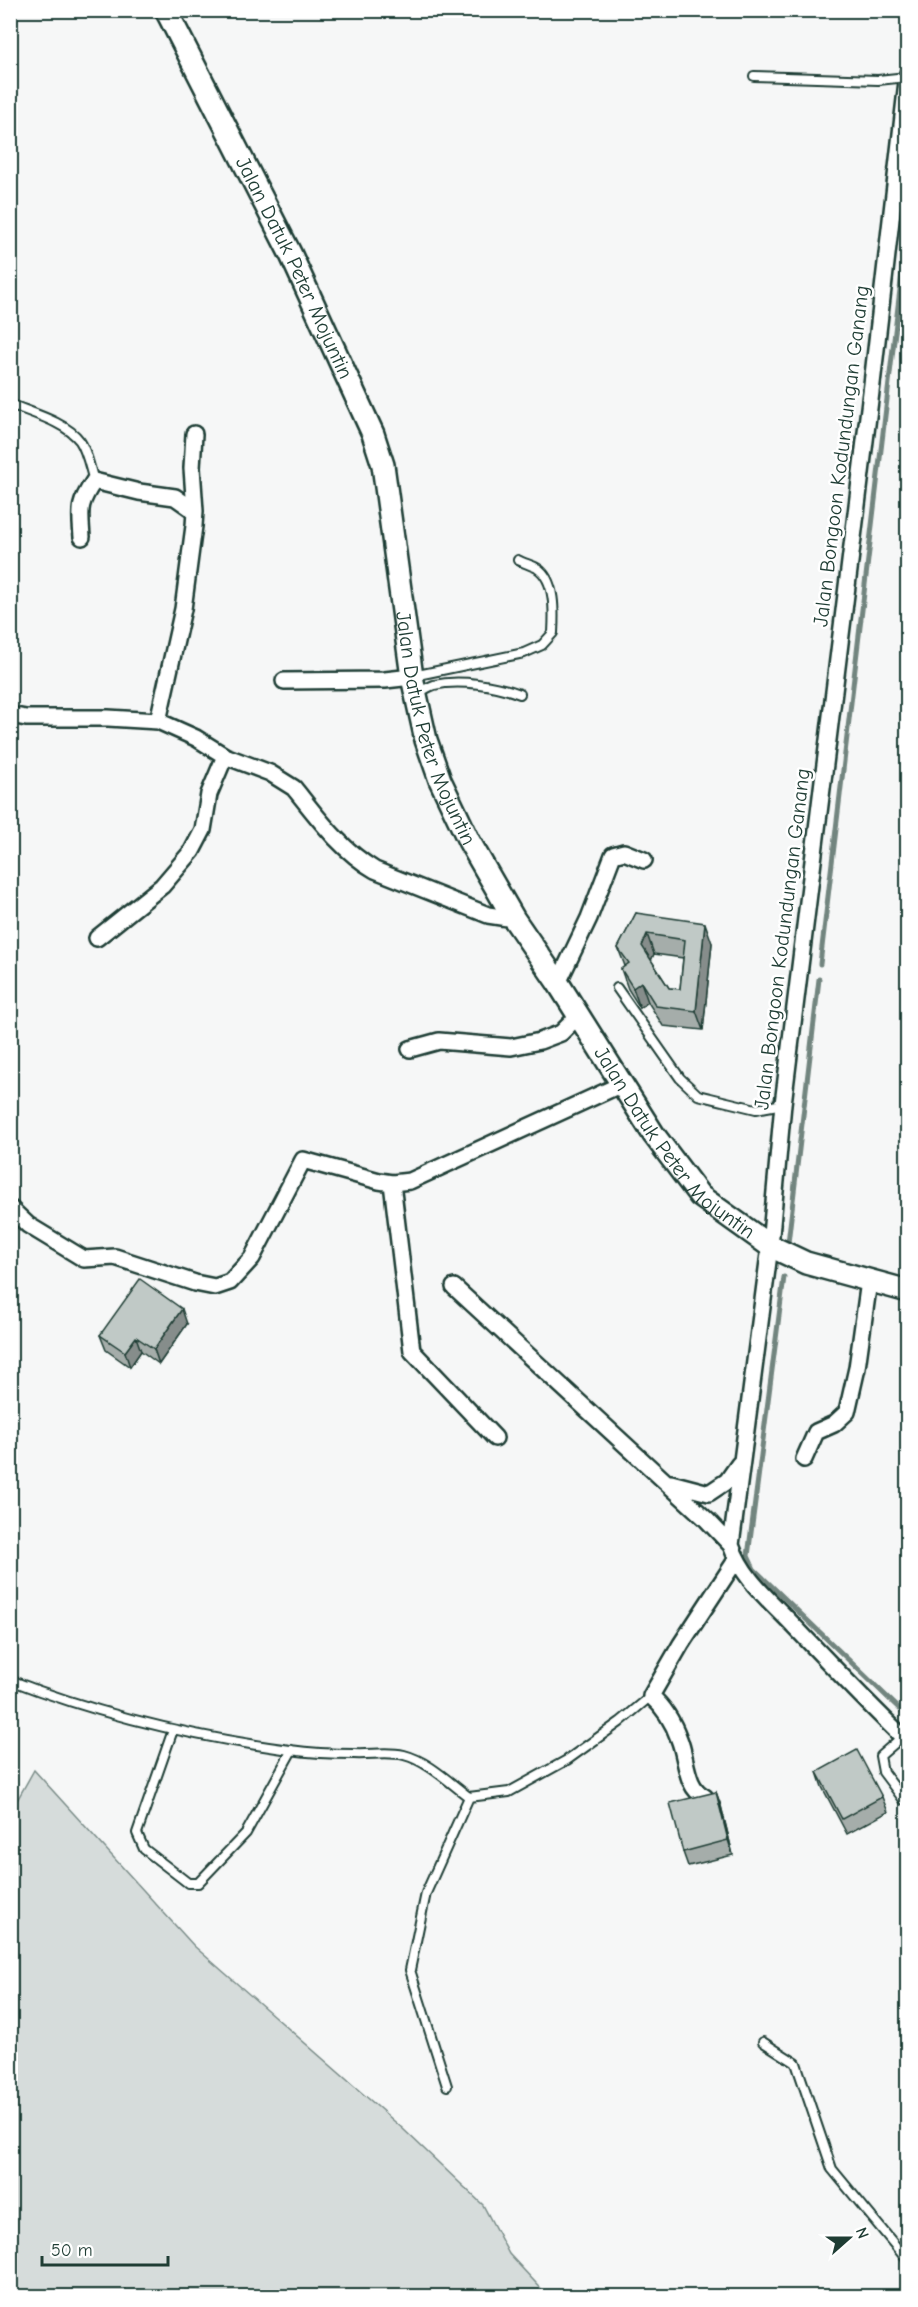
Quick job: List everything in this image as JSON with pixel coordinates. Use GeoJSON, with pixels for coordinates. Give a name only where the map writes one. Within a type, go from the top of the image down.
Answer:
{"type":"FeatureCollection","features":[{"type":"Feature","properties":{"kind":"main road","name":"Jalan Datuk Peter Mojuntin"},"geometry":{"type":"LineString","coordinates":[[166,10],[291,255],[373,434],[383,465],[414,686],[426,740],[440,780],[469,841],[514,919],[558,983],[654,1135],[700,1196],[770,1246],[806,1263],[908,1291]]}},
{"type":"Feature","properties":{"kind":"street","name":"Jalan Bongoon Kodundungan Ganang"},"geometry":{"type":"LineString","coordinates":[[905,1740],[880,1717],[781,1611],[760,1593],[736,1560],[731,1545],[770,1246],[783,1104],[872,384],[907,75]]}},
{"type":"Feature","properties":{"kind":"street"},"geometry":{"type":"LineString","coordinates":[[158,721],[183,609],[195,511],[192,468],[194,435]]}},
{"type":"Feature","properties":{"kind":"street"},"geometry":{"type":"LineString","coordinates":[[82,537],[80,511],[82,499],[94,481],[139,492],[175,497],[195,511]]}},
{"type":"Feature","properties":{"kind":"street"},"geometry":{"type":"LineString","coordinates":[[284,681],[385,680],[414,686]]}},
{"type":"Feature","properties":{"kind":"street"},"geometry":{"type":"LineString","coordinates":[[10,715],[26,718],[108,718],[158,721],[196,738],[225,756],[270,773],[294,788],[343,846],[367,865],[488,915],[514,919]]}},
{"type":"Feature","properties":{"kind":"street"},"geometry":{"type":"LineString","coordinates":[[97,938],[162,886],[192,851],[203,830],[209,794],[225,756]]}},
{"type":"Feature","properties":{"kind":"street"},"geometry":{"type":"LineString","coordinates":[[558,983],[589,918],[613,855],[624,852],[644,860]]}},
{"type":"Feature","properties":{"kind":"street"},"geometry":{"type":"LineString","coordinates":[[410,1049],[439,1041],[511,1047],[540,1041],[561,1033],[578,1016]]}},
{"type":"Feature","properties":{"kind":"street"},"geometry":{"type":"LineString","coordinates":[[10,1208],[28,1225],[84,1259],[116,1257],[195,1283],[215,1287],[230,1282],[252,1258],[303,1160],[392,1183],[410,1181],[622,1084]]}},
{"type":"Feature","properties":{"kind":"street"},"geometry":{"type":"LineString","coordinates":[[392,1183],[412,1351],[495,1438]]}},
{"type":"Feature","properties":{"kind":"street"},"geometry":{"type":"LineString","coordinates":[[804,1459],[816,1432],[834,1424],[847,1412],[857,1368],[869,1281]]}},
{"type":"Feature","properties":{"kind":"street"},"geometry":{"type":"LineString","coordinates":[[454,1287],[707,1520],[731,1545]]}},
{"type":"Feature","properties":{"kind":"street"},"geometry":{"type":"LineString","coordinates":[[666,1482],[709,1492],[728,1482],[742,1459]]}},
{"type":"Feature","properties":{"kind":"street"},"geometry":{"type":"LineString","coordinates":[[705,1797],[697,1793],[690,1780],[680,1740],[665,1708],[651,1696],[681,1644],[736,1560]]}},
{"type":"Feature","properties":{"kind":"lane"},"geometry":{"type":"LineString","coordinates":[[754,76],[878,80],[907,75]]}},
{"type":"Feature","properties":{"kind":"lane"},"geometry":{"type":"LineString","coordinates":[[10,404],[35,412],[81,442],[94,481]]}},
{"type":"Feature","properties":{"kind":"lane"},"geometry":{"type":"LineString","coordinates":[[414,686],[524,653],[542,645],[553,633],[554,607],[544,576],[538,569],[518,560]]}},
{"type":"Feature","properties":{"kind":"lane"},"geometry":{"type":"LineString","coordinates":[[414,686],[455,683],[501,687],[520,694]]}},
{"type":"Feature","properties":{"kind":"lane"},"geometry":{"type":"LineString","coordinates":[[617,988],[680,1078],[698,1095],[756,1109],[783,1104]]}},
{"type":"Feature","properties":{"kind":"lane"},"geometry":{"type":"LineString","coordinates":[[10,1680],[58,1698],[174,1730],[292,1750],[354,1755],[390,1752],[406,1755],[469,1797],[509,1792],[567,1760],[620,1722],[651,1696]]}},
{"type":"Feature","properties":{"kind":"lane"},"geometry":{"type":"LineString","coordinates":[[174,1730],[137,1833],[144,1849],[188,1883],[198,1883],[239,1843],[292,1750]]}},
{"type":"Feature","properties":{"kind":"lane"},"geometry":{"type":"LineString","coordinates":[[904,1800],[883,1772],[880,1756],[905,1740]]}},
{"type":"Feature","properties":{"kind":"lane"},"geometry":{"type":"LineString","coordinates":[[447,2086],[410,1970],[426,1893],[469,1797]]}},
{"type":"Feature","properties":{"kind":"lane"},"geometry":{"type":"LineString","coordinates":[[764,2042],[796,2063],[832,2169],[908,2261]]}},
{"type":"Feature","properties":{"kind":"shaded area"},"geometry":{"type":"Polygon","coordinates":[[[34,1770],[194,1946],[402,2128],[483,2205],[509,2254],[548,2296],[11,2296],[10,1813],[34,1770]]]}},
{"type":"Feature","properties":{"kind":"building"},"geometry":{"type":"Polygon","coordinates":[[[636,913],[705,923],[696,1011],[656,1006],[641,982],[633,988],[621,969],[629,963],[618,948],[636,913]],[[647,934],[642,946],[669,988],[680,989],[685,940],[647,934]]]}},
{"type":"Feature","properties":{"kind":"building"},"geometry":{"type":"Polygon","coordinates":[[[140,1279],[182,1309],[154,1349],[136,1337],[125,1352],[100,1335],[140,1279]]]}},
{"type":"Feature","properties":{"kind":"building"},"geometry":{"type":"Polygon","coordinates":[[[857,1750],[882,1797],[842,1819],[817,1772],[857,1750]]]}},
{"type":"Feature","properties":{"kind":"building"},"geometry":{"type":"Polygon","coordinates":[[[716,1792],[728,1840],[683,1852],[670,1803],[716,1792]]]}},
{"type":"Feature","properties":{"kind":"waterway"},"geometry":{"type":"LineString","coordinates":[[820,964],[908,222]]}},
{"type":"Feature","properties":{"kind":"waterway"},"geometry":{"type":"LineString","coordinates":[[788,1243],[819,979]]}},
{"type":"Feature","properties":{"kind":"waterway"},"geometry":{"type":"LineString","coordinates":[[784,1277],[748,1556],[754,1569],[908,1717]]}}]}
